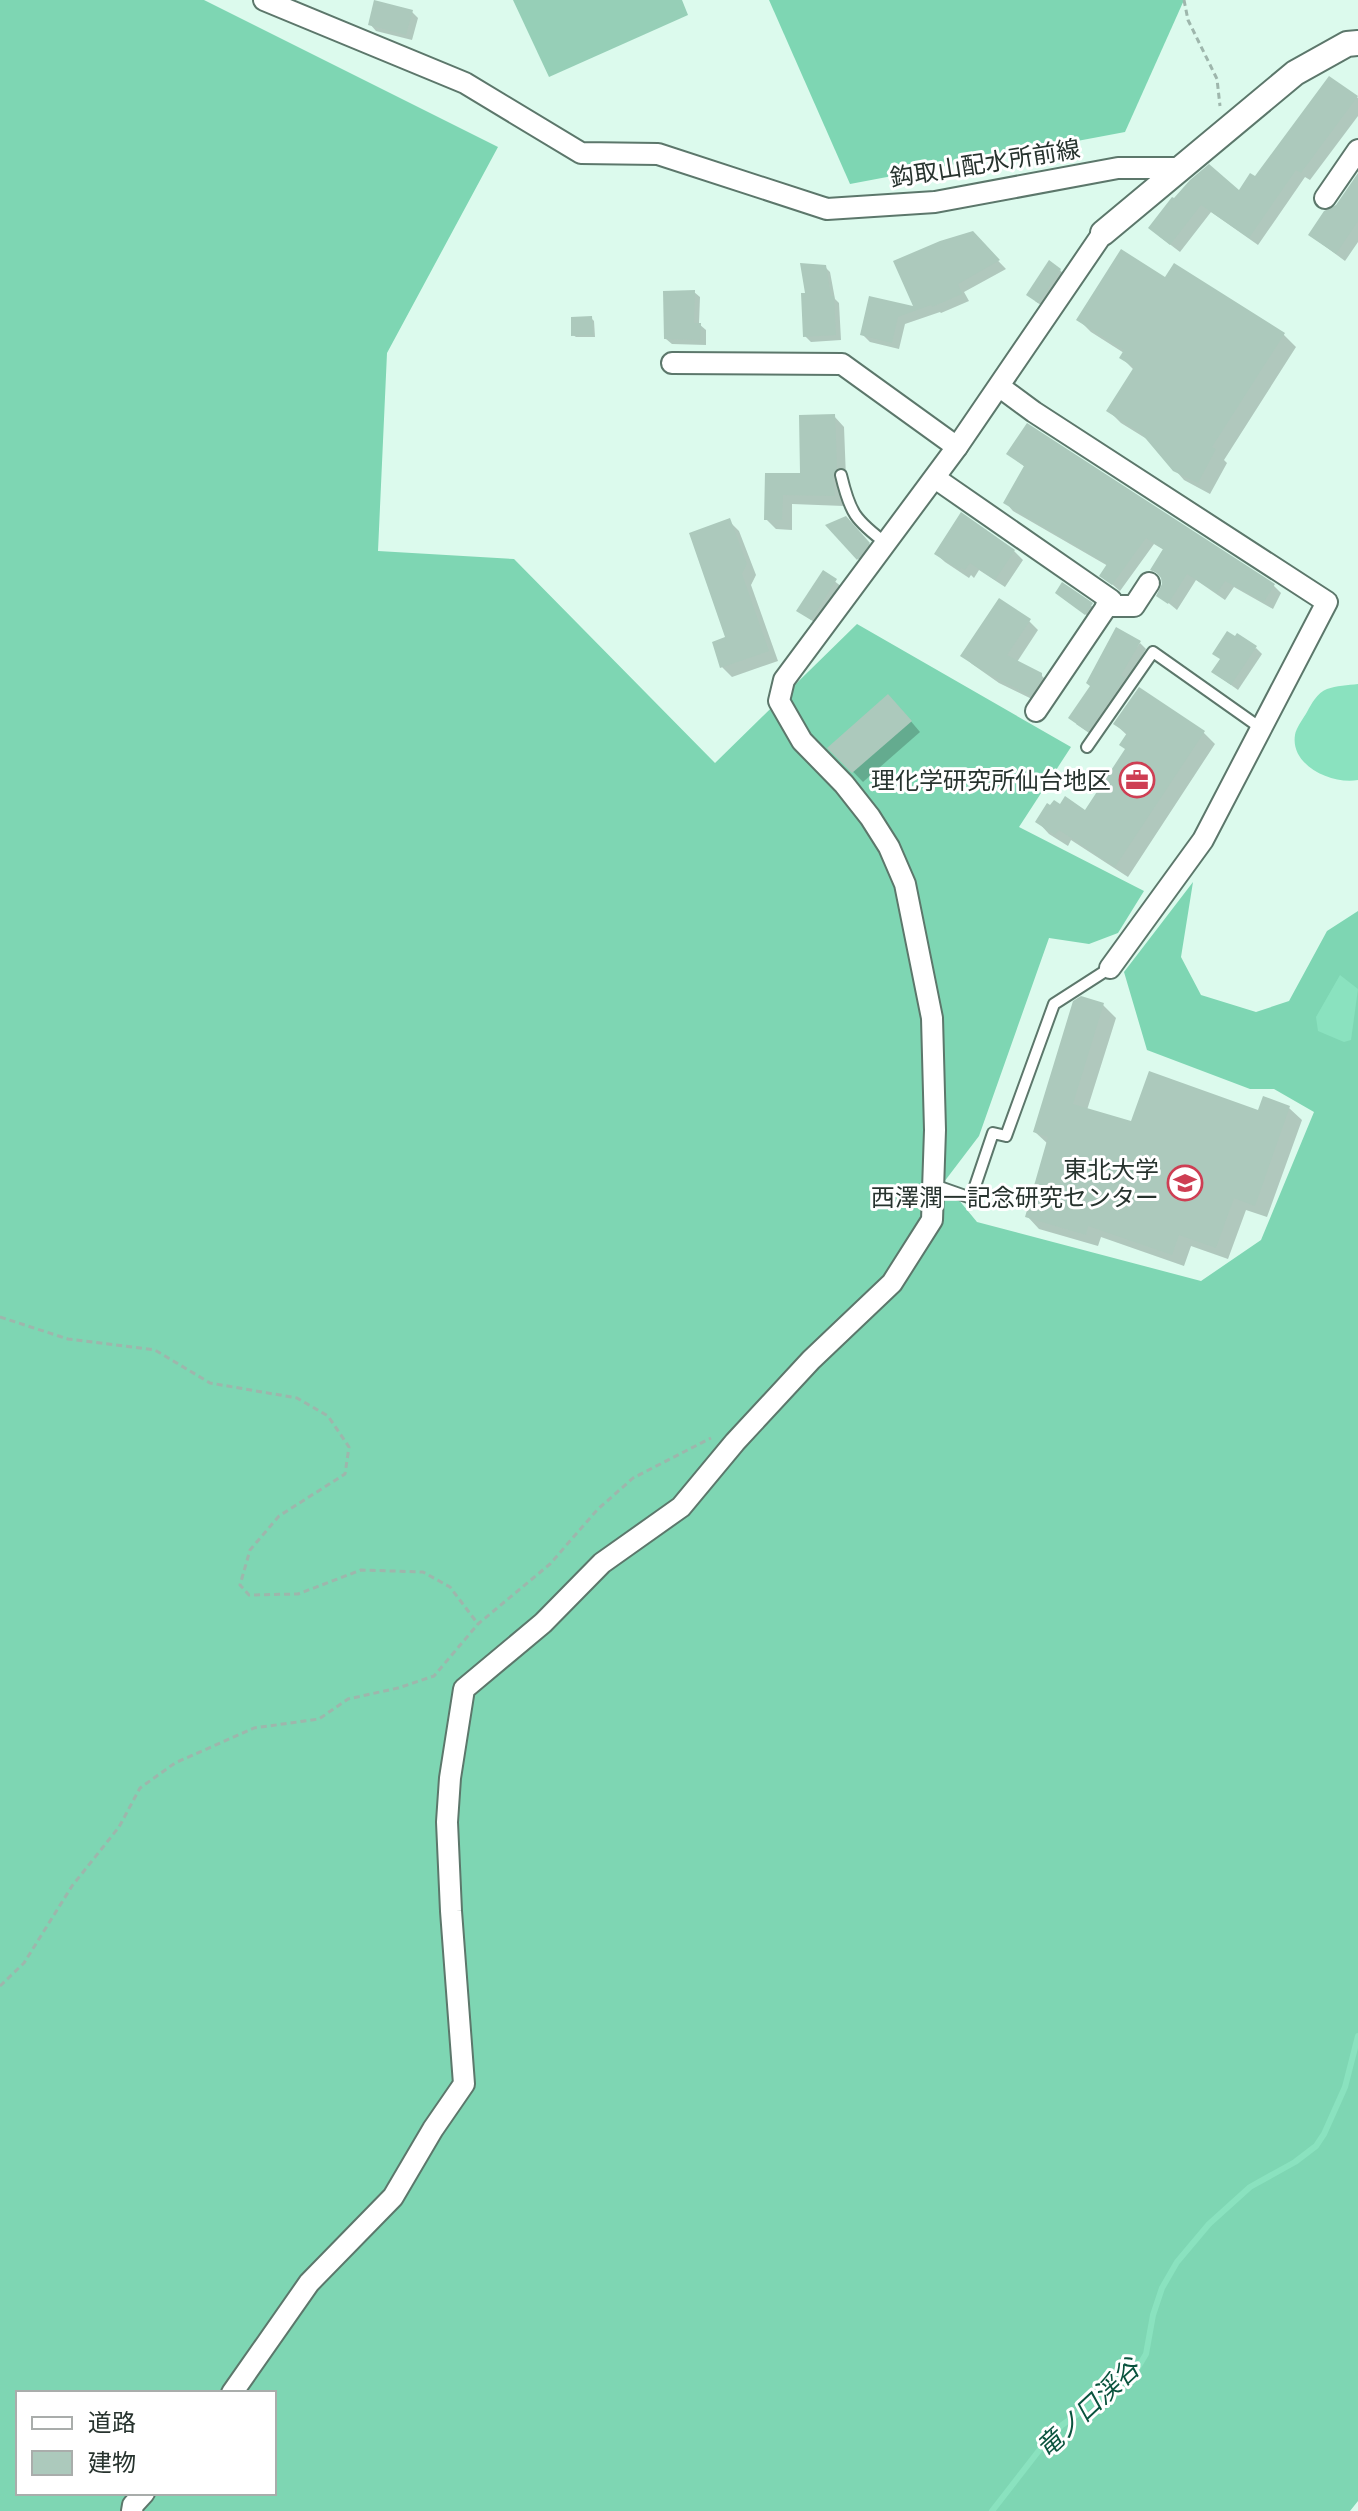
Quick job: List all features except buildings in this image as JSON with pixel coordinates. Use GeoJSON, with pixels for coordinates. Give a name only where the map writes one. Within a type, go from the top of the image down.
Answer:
{"type":"FeatureCollection","features":[{"type":"Feature","properties":{"kind":"street","name":"鈎取山配水所前線"},"geometry":{"type":"LineString","coordinates":[[264,0],[465,83],[581,153],[658,154],[827,209],[935,202],[1118,168],[1182,168]]}},
{"type":"Feature","properties":{"kind":"street"},"geometry":{"type":"LineString","coordinates":[[233,2391],[309,2283],[393,2197],[464,2084],[447,1822],[450,1778],[464,1689],[543,1623],[602,1563],[681,1507],[751,1424],[811,1360],[892,1283],[932,1220],[935,1117],[932,1018],[905,884],[889,847],[870,817],[844,784],[802,741],[779,701],[784,680],[1000,387],[1103,233],[1295,73],[1347,44],[1358,43]]}},
{"type":"Feature","properties":{"kind":"street"},"geometry":{"type":"LineString","coordinates":[[1338,192],[1358,150]]}},
{"type":"Feature","properties":{"kind":"street"},"geometry":{"type":"LineString","coordinates":[[672,363],[842,364],[957,447]]}},
{"type":"Feature","properties":{"kind":"street"},"geometry":{"type":"LineString","coordinates":[[1000,387],[1327,602],[1203,840],[1110,968]]}},
{"type":"Feature","properties":{"kind":"street"},"geometry":{"type":"LineString","coordinates":[[935,478],[1111,600],[1036,711]]}},
{"type":"Feature","properties":{"kind":"street"},"geometry":{"type":"LineString","coordinates":[[1106,606],[1134,606],[1149,583]]}},
{"type":"Feature","properties":{"kind":"street"},"geometry":{"type":"LineString","coordinates":[[1056,681],[1075,692]]}},
{"type":"Feature","properties":{"kind":"lane"},"geometry":{"type":"LineString","coordinates":[[841,475],[849,506],[866,528],[887,544]]}},
{"type":"Feature","properties":{"kind":"lane"},"geometry":{"type":"LineString","coordinates":[[1087,747],[1153,652],[1262,729]]}},
{"type":"Feature","properties":{"kind":"lane"},"geometry":{"type":"LineString","coordinates":[[934,1185],[971,1198],[993,1133],[1006,1136],[1054,1004],[1110,968]]}},
{"type":"Feature","properties":{"kind":"path"},"geometry":{"type":"LineString","coordinates":[[1184,0],[1188,20],[1217,79],[1223,133]]}},
{"type":"Feature","properties":{"kind":"path"},"geometry":{"type":"LineString","coordinates":[[0,1317],[68,1339],[155,1350],[210,1383],[297,1398],[328,1416],[349,1447],[345,1474],[279,1516],[250,1550],[240,1585],[249,1595],[298,1594],[361,1570],[423,1572],[450,1587],[478,1624]]}},
{"type":"Feature","properties":{"kind":"path"},"geometry":{"type":"LineString","coordinates":[[0,1986],[24,1963],[72,1886],[119,1827],[140,1788],[175,1763],[254,1728],[319,1719],[348,1699],[434,1676],[478,1624],[550,1564],[597,1510],[633,1478],[721,1432],[751,1424]]}},
{"type":"Feature","properties":{"kind":"shaded area"},"geometry":{"type":"Polygon","coordinates":[[[0,0],[204,0],[498,147],[387,353],[378,551],[514,559],[715,763],[857,624],[1071,747],[1019,827],[1144,891],[1118,933],[1089,944],[1049,938],[979,1136],[944,1182],[977,1222],[1201,1281],[1261,1240],[1314,1112],[1274,1089],[1250,1089],[1147,1050],[1124,972],[1193,882],[1181,957],[1201,995],[1256,1012],[1289,1001],[1327,931],[1358,911],[1358,2501],[1350,2511],[0,2511],[0,0]]]}},
{"type":"Feature","properties":{"kind":"shaded area"},"geometry":{"type":"Polygon","coordinates":[[[513,0],[682,0],[688,15],[549,77],[513,0]]]}},
{"type":"Feature","properties":{"kind":"shaded area"},"geometry":{"type":"Polygon","coordinates":[[[769,0],[1184,0],[1125,132],[850,184],[769,0]]]}},
{"type":"Feature","properties":{"kind":"shaded area"},"geometry":{"type":"Polygon","coordinates":[[[1358,684],[1358,780],[1348,781],[1326,776],[1306,764],[1295,746],[1295,735],[1320,693],[1358,684]]]}},
{"type":"Feature","properties":{"kind":"shaded area"},"geometry":{"type":"Polygon","coordinates":[[[1340,975],[1358,989],[1351,1040],[1344,1042],[1318,1031],[1316,1017],[1340,975]]]}},
{"type":"Feature","properties":{"kind":"waterway","name":"竜ノ口渓谷"},"geometry":{"type":"LineString","coordinates":[[992,2511],[1062,2425],[1137,2369],[1146,2354],[1162,2288],[1177,2262],[1209,2224],[1250,2187],[1295,2162],[1316,2146],[1345,2087],[1358,2036]]}},
{"type":"Feature","properties":{"kind":"place","name":"理化学研究所仙台地区"},"geometry":{"type":"Point","coordinates":[1137,780]}},
{"type":"Feature","properties":{"kind":"place","name":"東北大学 西澤潤一記念研究センター"},"geometry":{"type":"Point","coordinates":[1185,1183]}}]}
